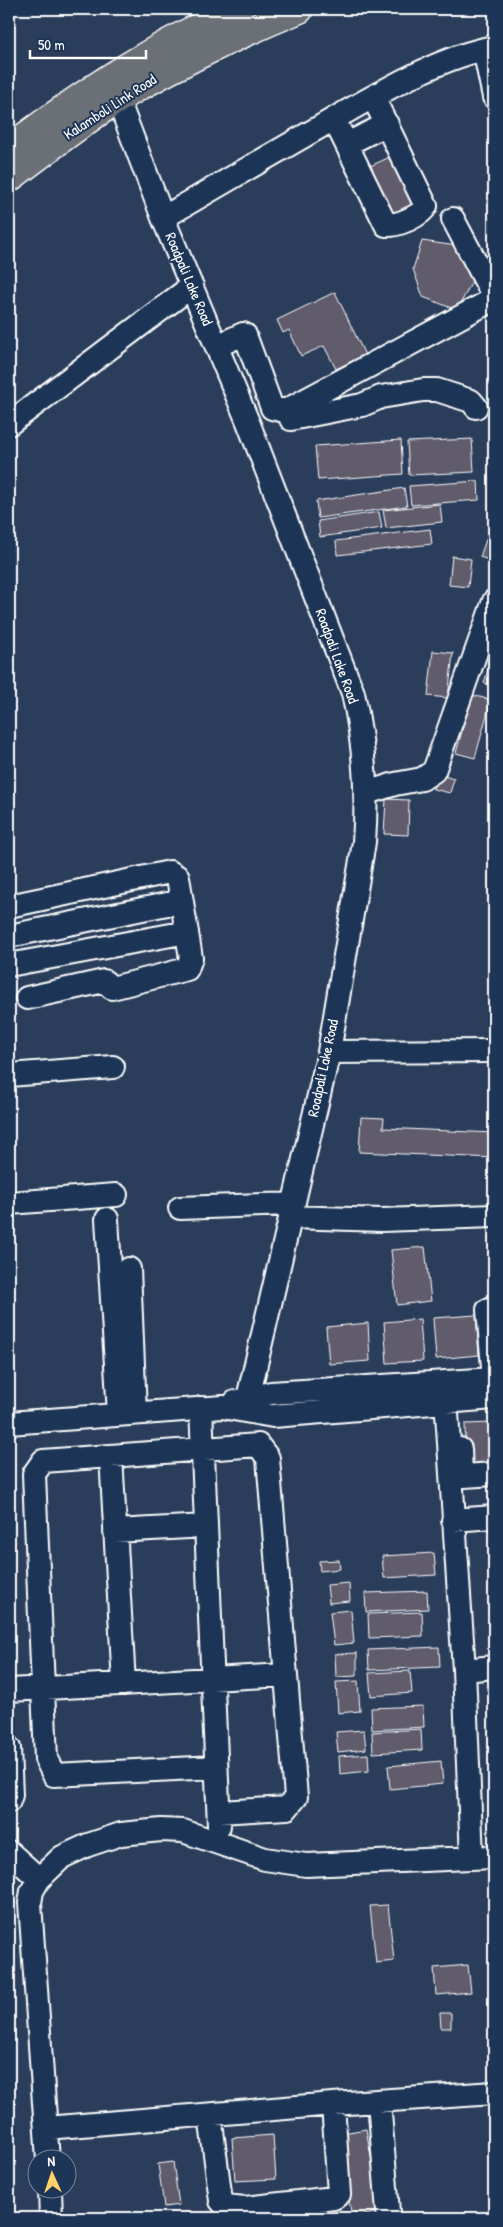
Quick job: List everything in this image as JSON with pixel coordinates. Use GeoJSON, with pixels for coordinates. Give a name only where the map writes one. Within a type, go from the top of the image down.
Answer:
{"type":"FeatureCollection","features":[{"type":"Feature","properties":{"kind":"main road","name":"Kalamboli Link Road"},"geometry":{"type":"LineString","coordinates":[[9,178],[114,88],[179,38],[239,9]]}},
{"type":"Feature","properties":{"kind":"main road","name":"Kalamboli Link Road"},"geometry":{"type":"LineString","coordinates":[[9,149],[114,88],[190,59],[245,32],[299,9]]}},
{"type":"Feature","properties":{"kind":"street"},"geometry":{"type":"LineString","coordinates":[[163,218],[373,97],[454,58],[489,48],[494,98]]}},
{"type":"Feature","properties":{"kind":"street","name":"Roadpali Lake Road"},"geometry":{"type":"LineString","coordinates":[[114,88],[163,218],[247,420],[353,693],[362,733],[366,793],[364,842],[328,1052],[246,1404]]}},
{"type":"Feature","properties":{"kind":"street"},"geometry":{"type":"LineString","coordinates":[[334,119],[386,225],[392,226],[423,211],[426,206],[373,97]]}},
{"type":"Feature","properties":{"kind":"street"},"geometry":{"type":"LineString","coordinates":[[347,144],[387,124]]}},
{"type":"Feature","properties":{"kind":"street"},"geometry":{"type":"LineString","coordinates":[[217,346],[243,334],[245,335],[272,408],[282,412],[289,410],[494,298],[453,219]]}},
{"type":"Feature","properties":{"kind":"street"},"geometry":{"type":"LineString","coordinates":[[9,424],[192,286]]}},
{"type":"Feature","properties":{"kind":"street"},"geometry":{"type":"LineString","coordinates":[[247,420],[285,420],[317,412],[362,405],[381,397],[422,390],[437,390],[472,402],[476,407]]}},
{"type":"Feature","properties":{"kind":"street"},"geometry":{"type":"LineString","coordinates":[[247,420],[272,408]]}},
{"type":"Feature","properties":{"kind":"street"},"geometry":{"type":"LineString","coordinates":[[366,793],[395,784],[422,779],[434,771],[494,601]]}},
{"type":"Feature","properties":{"kind":"street"},"geometry":{"type":"LineString","coordinates":[[9,906],[170,872],[178,876],[192,958],[187,969],[112,988],[104,981],[27,998]]}},
{"type":"Feature","properties":{"kind":"street"},"geometry":{"type":"LineString","coordinates":[[9,936],[182,901]]}},
{"type":"Feature","properties":{"kind":"street"},"geometry":{"type":"LineString","coordinates":[[9,965],[187,932]]}},
{"type":"Feature","properties":{"kind":"street"},"geometry":{"type":"LineString","coordinates":[[328,1052],[494,1051]]}},
{"type":"Feature","properties":{"kind":"street"},"geometry":{"type":"LineString","coordinates":[[9,1075],[114,1067]]}},
{"type":"Feature","properties":{"kind":"street"},"geometry":{"type":"LineString","coordinates":[[9,1194],[9,1203],[116,1195]]}},
{"type":"Feature","properties":{"kind":"street"},"geometry":{"type":"LineString","coordinates":[[180,1208],[292,1210],[382,1220],[494,1216]]}},
{"type":"Feature","properties":{"kind":"street"},"geometry":{"type":"LineString","coordinates":[[9,1219],[61,1215]]}},
{"type":"Feature","properties":{"kind":"street"},"geometry":{"type":"LineString","coordinates":[[107,1219],[127,1413]]}},
{"type":"Feature","properties":{"kind":"street"},"geometry":{"type":"LineString","coordinates":[[127,1413],[129,1269]]}},
{"type":"Feature","properties":{"kind":"street"},"geometry":{"type":"LineString","coordinates":[[9,1423],[246,1404],[273,1416],[449,1395],[494,1385],[488,1310],[494,1307]]}},
{"type":"Feature","properties":{"kind":"street"},"geometry":{"type":"LineString","coordinates":[[449,1395],[461,1474],[464,1476],[494,1474]]}},
{"type":"Feature","properties":{"kind":"street"},"geometry":{"type":"LineString","coordinates":[[47,2150],[30,1903],[32,1891],[39,1879],[62,1857],[88,1845],[120,1834],[161,1830],[183,1831],[220,1842],[265,1859],[306,1865],[483,1857],[464,1670],[453,1520],[449,1395]]}},
{"type":"Feature","properties":{"kind":"street"},"geometry":{"type":"LineString","coordinates":[[212,1407],[203,1449],[220,1842]]}},
{"type":"Feature","properties":{"kind":"street"},"geometry":{"type":"LineString","coordinates":[[216,1767],[54,1775],[46,1759],[34,1474],[44,1461],[258,1444],[268,1458],[296,1797],[287,1808],[218,1812]]}},
{"type":"Feature","properties":{"kind":"street"},"geometry":{"type":"LineString","coordinates":[[111,1456],[124,1684]]}},
{"type":"Feature","properties":{"kind":"street"},"geometry":{"type":"LineString","coordinates":[[453,1520],[494,1517]]}},
{"type":"Feature","properties":{"kind":"street"},"geometry":{"type":"LineString","coordinates":[[115,1531],[206,1526]]}},
{"type":"Feature","properties":{"kind":"street"},"geometry":{"type":"LineString","coordinates":[[464,1670],[494,1667]]}},
{"type":"Feature","properties":{"kind":"street"},"geometry":{"type":"LineString","coordinates":[[9,1690],[286,1675]]}},
{"type":"Feature","properties":{"kind":"street"},"geometry":{"type":"LineString","coordinates":[[9,1748],[11,1795],[9,1801]]}},
{"type":"Feature","properties":{"kind":"street"},"geometry":{"type":"LineString","coordinates":[[9,1852],[39,1879]]}},
{"type":"Feature","properties":{"kind":"street"},"geometry":{"type":"LineString","coordinates":[[46,2128],[333,2104],[494,2093]]}},
{"type":"Feature","properties":{"kind":"street"},"geometry":{"type":"LineString","coordinates":[[379,2101],[388,2212]]}},
{"type":"Feature","properties":{"kind":"street"},"geometry":{"type":"LineString","coordinates":[[210,2115],[221,2201],[226,2206],[245,2213],[334,2198],[339,2194],[333,2104]]}},
{"type":"Feature","properties":{"kind":"street"},"geometry":{"type":"LineString","coordinates":[[50,2200],[51,2218]]}},
{"type":"Feature","properties":{"kind":"building"},"geometry":{"type":"Polygon","coordinates":[[[390,157],[416,210],[393,220],[368,167],[390,157]]]}},
{"type":"Feature","properties":{"kind":"building"},"geometry":{"type":"Polygon","coordinates":[[[422,241],[457,246],[475,276],[457,310],[423,297],[413,269],[422,241]]]}},
{"type":"Feature","properties":{"kind":"building"},"geometry":{"type":"Polygon","coordinates":[[[335,292],[365,355],[336,369],[324,346],[301,356],[289,330],[283,333],[277,320],[335,292]]]}},
{"type":"Feature","properties":{"kind":"building"},"geometry":{"type":"Polygon","coordinates":[[[472,439],[474,472],[409,475],[407,442],[472,439]]]}},
{"type":"Feature","properties":{"kind":"building"},"geometry":{"type":"Polygon","coordinates":[[[401,440],[403,474],[318,480],[315,446],[401,440]]]}},
{"type":"Feature","properties":{"kind":"building"},"geometry":{"type":"Polygon","coordinates":[[[478,481],[479,500],[411,505],[409,486],[478,481]]]}},
{"type":"Feature","properties":{"kind":"building"},"geometry":{"type":"Polygon","coordinates":[[[404,488],[407,506],[318,518],[316,501],[404,488]]]}},
{"type":"Feature","properties":{"kind":"building"},"geometry":{"type":"Polygon","coordinates":[[[440,504],[442,522],[386,528],[383,510],[440,504]]]}},
{"type":"Feature","properties":{"kind":"building"},"geometry":{"type":"Polygon","coordinates":[[[379,512],[382,528],[320,537],[318,521],[379,512]]]}},
{"type":"Feature","properties":{"kind":"building"},"geometry":{"type":"Polygon","coordinates":[[[490,528],[494,529],[494,562],[480,557],[490,528]]]}},
{"type":"Feature","properties":{"kind":"building"},"geometry":{"type":"Polygon","coordinates":[[[430,529],[432,544],[337,555],[336,541],[430,529]]]}},
{"type":"Feature","properties":{"kind":"building"},"geometry":{"type":"Polygon","coordinates":[[[452,556],[471,559],[468,587],[449,585],[452,556]]]}},
{"type":"Feature","properties":{"kind":"building"},"geometry":{"type":"Polygon","coordinates":[[[433,651],[453,653],[448,698],[428,696],[433,651]]]}},
{"type":"Feature","properties":{"kind":"building"},"geometry":{"type":"Polygon","coordinates":[[[490,663],[494,664],[494,686],[484,683],[490,663]]]}},
{"type":"Feature","properties":{"kind":"building"},"geometry":{"type":"Polygon","coordinates":[[[472,695],[491,700],[475,758],[456,753],[472,695]]]}},
{"type":"Feature","properties":{"kind":"building"},"geometry":{"type":"Polygon","coordinates":[[[437,774],[454,779],[450,793],[433,789],[437,774]]]}},
{"type":"Feature","properties":{"kind":"building"},"geometry":{"type":"Polygon","coordinates":[[[386,799],[409,800],[408,835],[384,834],[386,799]]]}},
{"type":"Feature","properties":{"kind":"building"},"geometry":{"type":"Polygon","coordinates":[[[361,1117],[384,1118],[383,1128],[494,1133],[494,1158],[359,1152],[361,1117]]]}},
{"type":"Feature","properties":{"kind":"building"},"geometry":{"type":"Polygon","coordinates":[[[425,1247],[431,1301],[397,1305],[391,1250],[425,1247]]]}},
{"type":"Feature","properties":{"kind":"building"},"geometry":{"type":"Polygon","coordinates":[[[476,1315],[479,1355],[436,1359],[433,1318],[476,1315]]]}},
{"type":"Feature","properties":{"kind":"building"},"geometry":{"type":"Polygon","coordinates":[[[420,1319],[423,1361],[387,1363],[384,1322],[420,1319]]]}},
{"type":"Feature","properties":{"kind":"building"},"geometry":{"type":"Polygon","coordinates":[[[368,1323],[370,1361],[329,1364],[326,1327],[368,1323]]]}},
{"type":"Feature","properties":{"kind":"building"},"geometry":{"type":"Polygon","coordinates":[[[494,1423],[494,1469],[466,1470],[465,1424],[494,1423]]]}},
{"type":"Feature","properties":{"kind":"building"},"geometry":{"type":"Polygon","coordinates":[[[434,1553],[436,1575],[384,1578],[382,1556],[434,1553]]]}},
{"type":"Feature","properties":{"kind":"building"},"geometry":{"type":"Polygon","coordinates":[[[339,1560],[340,1569],[320,1571],[319,1561],[339,1560]]]}},
{"type":"Feature","properties":{"kind":"building"},"geometry":{"type":"Polygon","coordinates":[[[349,1583],[350,1601],[329,1603],[327,1585],[349,1583]]]}},
{"type":"Feature","properties":{"kind":"building"},"geometry":{"type":"Polygon","coordinates":[[[427,1591],[428,1609],[366,1612],[365,1593],[427,1591]]]}},
{"type":"Feature","properties":{"kind":"building"},"geometry":{"type":"Polygon","coordinates":[[[351,1610],[354,1643],[334,1645],[330,1612],[351,1610]]]}},
{"type":"Feature","properties":{"kind":"building"},"geometry":{"type":"Polygon","coordinates":[[[422,1612],[423,1636],[369,1638],[368,1614],[422,1612]]]}},
{"type":"Feature","properties":{"kind":"building"},"geometry":{"type":"Polygon","coordinates":[[[439,1647],[440,1667],[369,1670],[368,1650],[439,1647]]]}},
{"type":"Feature","properties":{"kind":"building"},"geometry":{"type":"Polygon","coordinates":[[[357,1653],[357,1676],[336,1677],[335,1654],[357,1653]]]}},
{"type":"Feature","properties":{"kind":"building"},"geometry":{"type":"Polygon","coordinates":[[[410,1671],[412,1693],[371,1696],[369,1673],[410,1671]]]}},
{"type":"Feature","properties":{"kind":"building"},"geometry":{"type":"Polygon","coordinates":[[[358,1681],[360,1711],[338,1713],[336,1682],[358,1681]]]}},
{"type":"Feature","properties":{"kind":"building"},"geometry":{"type":"Polygon","coordinates":[[[423,1706],[424,1727],[372,1730],[371,1708],[423,1706]]]}},
{"type":"Feature","properties":{"kind":"building"},"geometry":{"type":"Polygon","coordinates":[[[421,1729],[422,1750],[373,1753],[372,1732],[421,1729]]]}},
{"type":"Feature","properties":{"kind":"building"},"geometry":{"type":"Polygon","coordinates":[[[364,1730],[366,1749],[338,1752],[336,1732],[364,1730]]]}},
{"type":"Feature","properties":{"kind":"building"},"geometry":{"type":"Polygon","coordinates":[[[368,1754],[369,1771],[340,1774],[339,1756],[368,1754]]]}},
{"type":"Feature","properties":{"kind":"building"},"geometry":{"type":"Polygon","coordinates":[[[441,1761],[443,1784],[390,1789],[388,1766],[441,1761]]]}},
{"type":"Feature","properties":{"kind":"building"},"geometry":{"type":"Polygon","coordinates":[[[388,1905],[394,1961],[376,1963],[370,1906],[388,1905]]]}},
{"type":"Feature","properties":{"kind":"building"},"geometry":{"type":"Polygon","coordinates":[[[468,1965],[471,1992],[436,1995],[434,1968],[468,1965]]]}},
{"type":"Feature","properties":{"kind":"building"},"geometry":{"type":"Polygon","coordinates":[[[440,2013],[451,2013],[451,2028],[441,2028],[440,2013]]]}},
{"type":"Feature","properties":{"kind":"building"},"geometry":{"type":"Polygon","coordinates":[[[366,2129],[381,2212],[352,2217],[337,2134],[366,2129]]]}},
{"type":"Feature","properties":{"kind":"building"},"geometry":{"type":"Polygon","coordinates":[[[273,2135],[276,2179],[235,2181],[232,2138],[273,2135]]]}},
{"type":"Feature","properties":{"kind":"building"},"geometry":{"type":"Polygon","coordinates":[[[173,2162],[179,2205],[164,2207],[158,2164],[173,2162]]]}}]}
